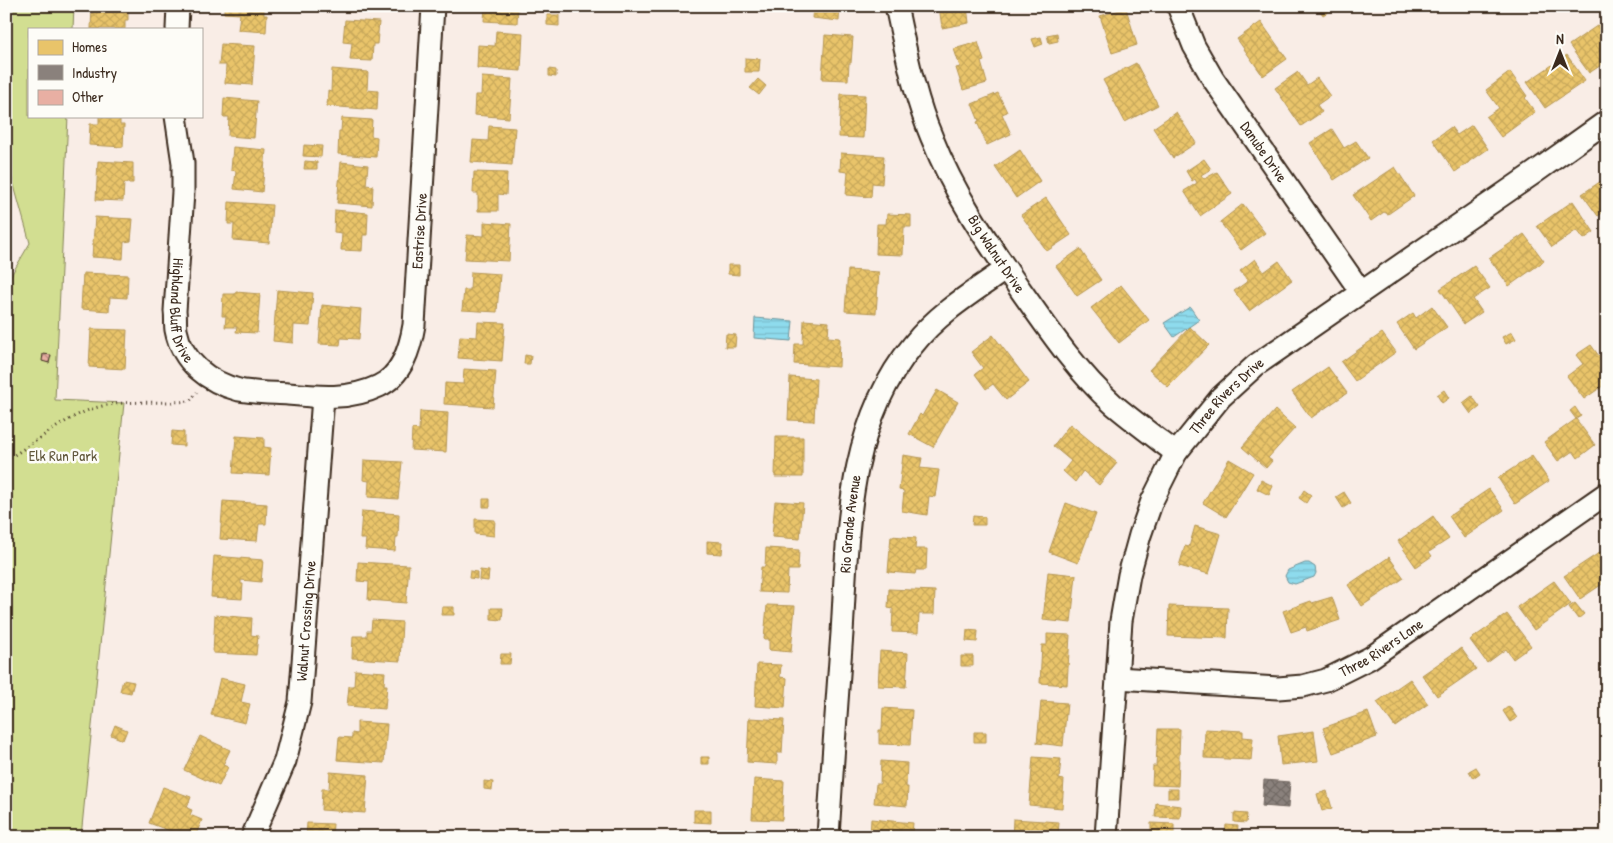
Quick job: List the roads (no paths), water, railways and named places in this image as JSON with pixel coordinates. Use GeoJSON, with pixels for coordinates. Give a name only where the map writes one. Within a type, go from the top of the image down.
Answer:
{"type":"FeatureCollection","features":[{"type":"Feature","properties":{"kind":"street"},"geometry":{"type":"LineString","coordinates":[[177,28],[178,6]]}},
{"type":"Feature","properties":{"kind":"street","name":"Eastrise Drive"},"geometry":{"type":"LineString","coordinates":[[323,397],[346,396],[380,386],[404,360],[411,343],[414,326],[432,6]]}},
{"type":"Feature","properties":{"kind":"street","name":"Big Walnut Drive"},"geometry":{"type":"LineString","coordinates":[[896,6],[913,84],[931,137],[960,197],[1006,269],[1078,367],[1112,403],[1176,453]]}},
{"type":"Feature","properties":{"kind":"street","name":"Danube Drive"},"geometry":{"type":"LineString","coordinates":[[1178,6],[1194,46],[1213,79],[1361,292]]}},
{"type":"Feature","properties":{"kind":"street","name":"Highland Bluff Drive"},"geometry":{"type":"LineString","coordinates":[[176,118],[183,183],[175,310],[176,330],[182,347],[191,363],[206,376],[221,384],[240,390],[323,397]]}},
{"type":"Feature","properties":{"kind":"street","name":"Three Rivers Drive"},"geometry":{"type":"LineString","coordinates":[[1106,837],[1121,621],[1128,575],[1152,501],[1176,453],[1221,397],[1256,366],[1607,121]]}},
{"type":"Feature","properties":{"kind":"street","name":"Rio Grande Avenue"},"geometry":{"type":"LineString","coordinates":[[828,837],[850,516],[857,467],[864,436],[882,393],[913,345],[952,306],[1006,269]]}},
{"type":"Feature","properties":{"kind":"street","name":"Walnut Crossing Drive"},"geometry":{"type":"LineString","coordinates":[[252,837],[284,761],[300,702],[323,397]]}},
{"type":"Feature","properties":{"kind":"street","name":"Three Rivers Lane"},"geometry":{"type":"LineString","coordinates":[[1117,678],[1278,688],[1303,686],[1326,680],[1370,658],[1607,493]]}},
{"type":"Feature","properties":{"kind":"water"},"geometry":{"type":"Polygon","coordinates":[[[1190,307],[1199,320],[1174,337],[1164,323],[1190,307]]]}},
{"type":"Feature","properties":{"kind":"water"},"geometry":{"type":"Polygon","coordinates":[[[755,318],[793,321],[791,341],[754,338],[755,318]]]}},
{"type":"Feature","properties":{"kind":"water"},"geometry":{"type":"Polygon","coordinates":[[[1305,563],[1315,567],[1316,573],[1314,577],[1295,584],[1288,582],[1285,576],[1288,570],[1305,563]]]}},
{"type":"Feature","properties":{"kind":"park label","name":"Elk Run Park"},"geometry":{"type":"Point","coordinates":[63,456]}}]}
